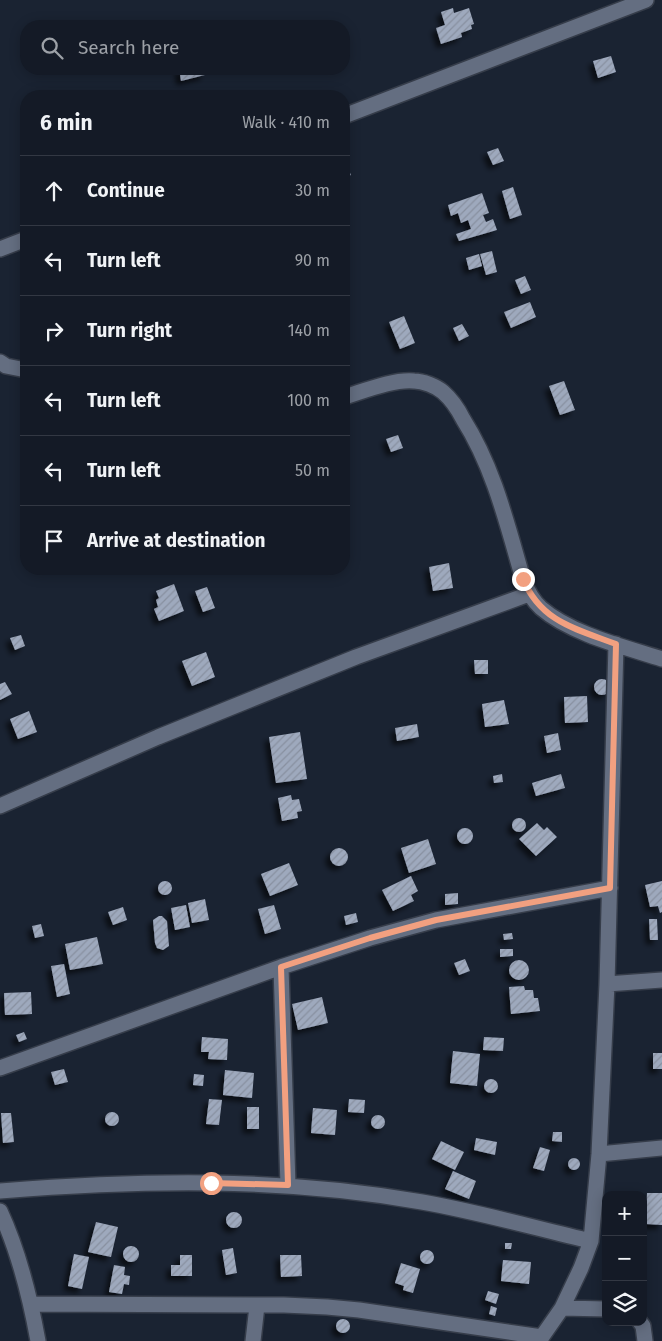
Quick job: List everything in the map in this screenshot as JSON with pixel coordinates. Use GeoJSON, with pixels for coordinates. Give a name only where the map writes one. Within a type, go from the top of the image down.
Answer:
{"type":"FeatureCollection","features":[{"type":"Feature","properties":{"kind":"street"},"geometry":{"type":"LineString","coordinates":[[350,114],[646,0]]}},
{"type":"Feature","properties":{"kind":"street"},"geometry":{"type":"LineString","coordinates":[[0,249],[20,241]]}},
{"type":"Feature","properties":{"kind":"street"},"geometry":{"type":"LineString","coordinates":[[0,362],[6,366],[20,369]]}},
{"type":"Feature","properties":{"kind":"street"},"geometry":{"type":"LineString","coordinates":[[350,395],[389,384],[414,381],[431,385],[442,392],[455,406],[482,452],[494,482],[523,579],[529,594],[540,608],[571,627],[662,659]]}},
{"type":"Feature","properties":{"kind":"street"},"geometry":{"type":"LineString","coordinates":[[0,806],[158,737],[356,657],[529,594]]}},
{"type":"Feature","properties":{"kind":"street"},"geometry":{"type":"LineString","coordinates":[[32,1304],[284,1305],[359,1310],[541,1339],[562,1308],[581,1268],[591,1241],[599,1154],[610,888],[616,644]]}},
{"type":"Feature","properties":{"kind":"street"},"geometry":{"type":"LineString","coordinates":[[0,1068],[281,967],[370,938],[436,920],[610,888]]}},
{"type":"Feature","properties":{"kind":"street"},"geometry":{"type":"LineString","coordinates":[[281,967],[288,1185]]}},
{"type":"Feature","properties":{"kind":"street"},"geometry":{"type":"LineString","coordinates":[[606,984],[662,980]]}},
{"type":"Feature","properties":{"kind":"street"},"geometry":{"type":"LineString","coordinates":[[599,1154],[662,1148]]}},
{"type":"Feature","properties":{"kind":"street"},"geometry":{"type":"LineString","coordinates":[[0,1191],[78,1185],[147,1183],[288,1185],[421,1202],[477,1213],[591,1241]]}},
{"type":"Feature","properties":{"kind":"street"},"geometry":{"type":"LineString","coordinates":[[0,1211],[16,1252],[32,1304],[38,1341]]}},
{"type":"Feature","properties":{"kind":"street"},"geometry":{"type":"LineString","coordinates":[[253,1341],[257,1306]]}},
{"type":"Feature","properties":{"kind":"street"},"geometry":{"type":"LineString","coordinates":[[562,1308],[602,1309]]}},
{"type":"Feature","properties":{"kind":"street"},"geometry":{"type":"LineString","coordinates":[[643,1326],[644,1341]]}},
{"type":"Feature","properties":{"kind":"building"},"geometry":{"type":"Polygon","coordinates":[[[453,8],[454,13],[469,8],[474,24],[471,25],[472,29],[461,33],[462,37],[441,44],[436,28],[445,25],[441,12],[453,8]]]}},
{"type":"Feature","properties":{"kind":"building"},"geometry":{"type":"Polygon","coordinates":[[[611,56],[616,72],[598,78],[593,61],[611,56]]]}},
{"type":"Feature","properties":{"kind":"building"},"geometry":{"type":"Polygon","coordinates":[[[180,75],[205,75],[181,81],[180,75]]]}},
{"type":"Feature","properties":{"kind":"building"},"geometry":{"type":"Polygon","coordinates":[[[498,148],[504,161],[493,165],[487,152],[498,148]]]}},
{"type":"Feature","properties":{"kind":"building"},"geometry":{"type":"Polygon","coordinates":[[[513,187],[522,215],[510,219],[502,191],[513,187]]]}},
{"type":"Feature","properties":{"kind":"building"},"geometry":{"type":"Polygon","coordinates":[[[482,193],[489,213],[483,215],[486,222],[493,219],[497,230],[459,241],[456,234],[471,229],[468,220],[461,223],[458,213],[451,216],[448,205],[482,193]]]}},
{"type":"Feature","properties":{"kind":"building"},"geometry":{"type":"Polygon","coordinates":[[[492,251],[497,272],[486,275],[480,254],[492,251]]]}},
{"type":"Feature","properties":{"kind":"building"},"geometry":{"type":"Polygon","coordinates":[[[479,254],[482,266],[469,270],[466,258],[479,254]]]}},
{"type":"Feature","properties":{"kind":"building"},"geometry":{"type":"Polygon","coordinates":[[[525,276],[531,290],[521,294],[515,280],[525,276]]]}},
{"type":"Feature","properties":{"kind":"building"},"geometry":{"type":"Polygon","coordinates":[[[530,302],[536,317],[511,328],[504,312],[530,302]]]}},
{"type":"Feature","properties":{"kind":"building"},"geometry":{"type":"Polygon","coordinates":[[[404,316],[415,343],[400,349],[389,322],[404,316]]]}},
{"type":"Feature","properties":{"kind":"building"},"geometry":{"type":"Polygon","coordinates":[[[462,324],[469,336],[459,341],[453,328],[462,324]]]}},
{"type":"Feature","properties":{"kind":"building"},"geometry":{"type":"Polygon","coordinates":[[[564,381],[575,410],[560,415],[549,386],[564,381]]]}},
{"type":"Feature","properties":{"kind":"building"},"geometry":{"type":"Polygon","coordinates":[[[398,435],[403,448],[391,452],[386,439],[398,435]]]}},
{"type":"Feature","properties":{"kind":"building"},"geometry":{"type":"Polygon","coordinates":[[[449,563],[453,588],[433,591],[429,567],[449,563]]]}},
{"type":"Feature","properties":{"kind":"building"},"geometry":{"type":"Polygon","coordinates":[[[174,584],[184,611],[159,621],[154,609],[158,607],[156,600],[159,598],[156,591],[174,584]]]}},
{"type":"Feature","properties":{"kind":"building"},"geometry":{"type":"Polygon","coordinates":[[[207,587],[215,608],[203,612],[195,591],[207,587]]]}},
{"type":"Feature","properties":{"kind":"building"},"geometry":{"type":"Polygon","coordinates":[[[21,635],[25,646],[15,650],[10,638],[21,635]]]}},
{"type":"Feature","properties":{"kind":"building"},"geometry":{"type":"Polygon","coordinates":[[[206,652],[215,677],[192,686],[182,661],[206,652]]]}},
{"type":"Feature","properties":{"kind":"building"},"geometry":{"type":"Polygon","coordinates":[[[474,660],[488,660],[488,674],[475,674],[474,660]]]}},
{"type":"Feature","properties":{"kind":"building"},"geometry":{"type":"Polygon","coordinates":[[[602,679],[610,687],[602,695],[594,687],[602,679]]]}},
{"type":"Feature","properties":{"kind":"building"},"geometry":{"type":"Polygon","coordinates":[[[5,682],[12,694],[0,700],[0,684],[5,682]]]}},
{"type":"Feature","properties":{"kind":"building"},"geometry":{"type":"Polygon","coordinates":[[[587,696],[588,722],[565,723],[564,697],[587,696]]]}},
{"type":"Feature","properties":{"kind":"building"},"geometry":{"type":"Polygon","coordinates":[[[504,700],[509,724],[485,727],[482,704],[504,700]]]}},
{"type":"Feature","properties":{"kind":"building"},"geometry":{"type":"Polygon","coordinates":[[[29,711],[37,732],[18,739],[10,719],[29,711]]]}},
{"type":"Feature","properties":{"kind":"building"},"geometry":{"type":"Polygon","coordinates":[[[417,724],[419,737],[397,741],[395,728],[417,724]]]}},
{"type":"Feature","properties":{"kind":"building"},"geometry":{"type":"Polygon","coordinates":[[[300,732],[307,779],[276,783],[269,737],[300,732]]]}},
{"type":"Feature","properties":{"kind":"building"},"geometry":{"type":"Polygon","coordinates":[[[558,733],[561,750],[547,753],[544,736],[558,733]]]}},
{"type":"Feature","properties":{"kind":"building"},"geometry":{"type":"Polygon","coordinates":[[[502,774],[503,782],[494,783],[493,776],[502,774]]]}},
{"type":"Feature","properties":{"kind":"building"},"geometry":{"type":"Polygon","coordinates":[[[561,774],[565,788],[536,796],[532,783],[561,774]]]}},
{"type":"Feature","properties":{"kind":"building"},"geometry":{"type":"Polygon","coordinates":[[[291,795],[292,800],[299,799],[302,811],[297,812],[298,818],[282,821],[278,798],[291,795]]]}},
{"type":"Feature","properties":{"kind":"building"},"geometry":{"type":"Polygon","coordinates":[[[519,818],[524,820],[526,825],[524,830],[519,832],[514,830],[512,825],[514,820],[519,818]]]}},
{"type":"Feature","properties":{"kind":"building"},"geometry":{"type":"Polygon","coordinates":[[[537,823],[544,830],[547,827],[557,837],[536,856],[519,839],[537,823]]]}},
{"type":"Feature","properties":{"kind":"building"},"geometry":{"type":"Polygon","coordinates":[[[465,828],[473,836],[465,844],[457,836],[465,828]]]}},
{"type":"Feature","properties":{"kind":"building"},"geometry":{"type":"Polygon","coordinates":[[[428,839],[436,864],[409,873],[401,848],[428,839]]]}},
{"type":"Feature","properties":{"kind":"building"},"geometry":{"type":"Polygon","coordinates":[[[339,848],[345,851],[348,857],[345,863],[339,866],[333,863],[330,857],[333,851],[339,848]]]}},
{"type":"Feature","properties":{"kind":"building"},"geometry":{"type":"Polygon","coordinates":[[[289,863],[298,885],[270,896],[261,874],[289,863]]]}},
{"type":"Feature","properties":{"kind":"building"},"geometry":{"type":"Polygon","coordinates":[[[411,876],[418,891],[411,895],[414,901],[393,911],[382,890],[411,876]]]}},
{"type":"Feature","properties":{"kind":"building"},"geometry":{"type":"Polygon","coordinates":[[[162,881],[168,881],[172,888],[168,895],[162,895],[158,891],[158,885],[162,881]]]}},
{"type":"Feature","properties":{"kind":"building"},"geometry":{"type":"Polygon","coordinates":[[[662,881],[662,912],[660,913],[658,906],[650,907],[645,885],[662,881]]]}},
{"type":"Feature","properties":{"kind":"building"},"geometry":{"type":"Polygon","coordinates":[[[458,893],[458,904],[445,905],[445,894],[458,893]]]}},
{"type":"Feature","properties":{"kind":"building"},"geometry":{"type":"Polygon","coordinates":[[[205,899],[209,920],[192,923],[188,903],[205,899]]]}},
{"type":"Feature","properties":{"kind":"building"},"geometry":{"type":"Polygon","coordinates":[[[186,905],[190,927],[175,930],[171,908],[186,905]]]}},
{"type":"Feature","properties":{"kind":"building"},"geometry":{"type":"Polygon","coordinates":[[[274,905],[281,929],[265,934],[258,909],[274,905]]]}},
{"type":"Feature","properties":{"kind":"building"},"geometry":{"type":"Polygon","coordinates":[[[123,907],[127,920],[113,925],[108,912],[123,907]]]}},
{"type":"Feature","properties":{"kind":"building"},"geometry":{"type":"Polygon","coordinates":[[[356,913],[358,922],[346,925],[344,916],[356,913]]]}},
{"type":"Feature","properties":{"kind":"building"},"geometry":{"type":"Polygon","coordinates":[[[162,916],[167,921],[169,946],[163,950],[157,948],[155,943],[153,920],[162,916]]]}},
{"type":"Feature","properties":{"kind":"building"},"geometry":{"type":"Polygon","coordinates":[[[649,919],[657,919],[658,940],[650,940],[649,919]]]}},
{"type":"Feature","properties":{"kind":"building"},"geometry":{"type":"Polygon","coordinates":[[[41,924],[44,936],[35,938],[32,926],[41,924]]]}},
{"type":"Feature","properties":{"kind":"building"},"geometry":{"type":"Polygon","coordinates":[[[512,933],[513,939],[504,940],[503,934],[512,933]]]}},
{"type":"Feature","properties":{"kind":"building"},"geometry":{"type":"Polygon","coordinates":[[[97,937],[103,964],[70,970],[65,944],[97,937]]]}},
{"type":"Feature","properties":{"kind":"building"},"geometry":{"type":"Polygon","coordinates":[[[500,949],[513,949],[513,956],[500,957],[500,949]]]}},
{"type":"Feature","properties":{"kind":"building"},"geometry":{"type":"Polygon","coordinates":[[[465,959],[470,971],[459,975],[454,963],[465,959]]]}},
{"type":"Feature","properties":{"kind":"building"},"geometry":{"type":"Polygon","coordinates":[[[519,960],[526,963],[529,970],[526,977],[519,980],[512,977],[509,970],[512,963],[519,960]]]}},
{"type":"Feature","properties":{"kind":"building"},"geometry":{"type":"Polygon","coordinates":[[[64,964],[70,994],[57,997],[51,966],[64,964]]]}},
{"type":"Feature","properties":{"kind":"building"},"geometry":{"type":"Polygon","coordinates":[[[524,986],[525,990],[533,990],[534,998],[538,998],[540,1011],[511,1014],[509,987],[524,986]]]}},
{"type":"Feature","properties":{"kind":"building"},"geometry":{"type":"Polygon","coordinates":[[[31,992],[32,1014],[5,1015],[4,993],[31,992]]]}},
{"type":"Feature","properties":{"kind":"building"},"geometry":{"type":"Polygon","coordinates":[[[322,997],[328,1023],[298,1030],[292,1004],[322,997]]]}},
{"type":"Feature","properties":{"kind":"building"},"geometry":{"type":"Polygon","coordinates":[[[24,1032],[27,1039],[19,1042],[16,1035],[24,1032]]]}},
{"type":"Feature","properties":{"kind":"building"},"geometry":{"type":"Polygon","coordinates":[[[202,1037],[228,1039],[227,1060],[208,1059],[209,1052],[201,1052],[202,1037]]]}},
{"type":"Feature","properties":{"kind":"building"},"geometry":{"type":"Polygon","coordinates":[[[484,1037],[504,1038],[503,1051],[483,1050],[484,1037]]]}},
{"type":"Feature","properties":{"kind":"building"},"geometry":{"type":"Polygon","coordinates":[[[453,1051],[480,1054],[477,1086],[450,1083],[453,1051]]]}},
{"type":"Feature","properties":{"kind":"building"},"geometry":{"type":"Polygon","coordinates":[[[653,1053],[662,1053],[662,1069],[653,1069],[653,1053]]]}},
{"type":"Feature","properties":{"kind":"building"},"geometry":{"type":"Polygon","coordinates":[[[64,1069],[68,1082],[55,1085],[51,1072],[64,1069]]]}},
{"type":"Feature","properties":{"kind":"building"},"geometry":{"type":"Polygon","coordinates":[[[225,1070],[254,1073],[252,1098],[223,1095],[225,1070]]]}},
{"type":"Feature","properties":{"kind":"building"},"geometry":{"type":"Polygon","coordinates":[[[194,1074],[204,1075],[203,1086],[193,1085],[194,1074]]]}},
{"type":"Feature","properties":{"kind":"building"},"geometry":{"type":"Polygon","coordinates":[[[491,1079],[496,1081],[498,1086],[496,1091],[491,1093],[486,1091],[484,1086],[486,1081],[491,1079]]]}},
{"type":"Feature","properties":{"kind":"building"},"geometry":{"type":"Polygon","coordinates":[[[209,1099],[222,1100],[219,1125],[206,1124],[209,1099]]]}},
{"type":"Feature","properties":{"kind":"building"},"geometry":{"type":"Polygon","coordinates":[[[349,1099],[365,1100],[364,1113],[348,1112],[349,1099]]]}},
{"type":"Feature","properties":{"kind":"building"},"geometry":{"type":"Polygon","coordinates":[[[247,1107],[259,1107],[259,1129],[247,1129],[247,1107]]]}},
{"type":"Feature","properties":{"kind":"building"},"geometry":{"type":"Polygon","coordinates":[[[313,1108],[337,1110],[335,1135],[311,1133],[313,1108]]]}},
{"type":"Feature","properties":{"kind":"building"},"geometry":{"type":"Polygon","coordinates":[[[112,1112],[117,1114],[119,1119],[117,1124],[112,1126],[107,1124],[105,1119],[107,1114],[112,1112]]]}},
{"type":"Feature","properties":{"kind":"building"},"geometry":{"type":"Polygon","coordinates":[[[1,1113],[11,1113],[14,1142],[3,1143],[1,1113]]]}},
{"type":"Feature","properties":{"kind":"building"},"geometry":{"type":"Polygon","coordinates":[[[378,1115],[383,1117],[385,1122],[383,1127],[378,1129],[373,1127],[371,1122],[373,1117],[378,1115]]]}},
{"type":"Feature","properties":{"kind":"building"},"geometry":{"type":"Polygon","coordinates":[[[553,1132],[562,1132],[562,1142],[552,1141],[553,1132]]]}},
{"type":"Feature","properties":{"kind":"building"},"geometry":{"type":"Polygon","coordinates":[[[476,1138],[497,1142],[495,1155],[474,1150],[476,1138]]]}},
{"type":"Feature","properties":{"kind":"building"},"geometry":{"type":"Polygon","coordinates":[[[441,1141],[464,1152],[455,1170],[432,1159],[441,1141]]]}},
{"type":"Feature","properties":{"kind":"building"},"geometry":{"type":"Polygon","coordinates":[[[540,1147],[550,1150],[544,1171],[533,1168],[540,1147]]]}},
{"type":"Feature","properties":{"kind":"building"},"geometry":{"type":"Polygon","coordinates":[[[572,1158],[576,1158],[580,1164],[576,1170],[572,1170],[568,1166],[568,1162],[572,1158]]]}},
{"type":"Feature","properties":{"kind":"building"},"geometry":{"type":"Polygon","coordinates":[[[453,1171],[476,1181],[469,1199],[445,1189],[453,1171]]]}},
{"type":"Feature","properties":{"kind":"building"},"geometry":{"type":"Polygon","coordinates":[[[647,1193],[662,1193],[662,1225],[647,1224],[647,1193]]]}},
{"type":"Feature","properties":{"kind":"building"},"geometry":{"type":"Polygon","coordinates":[[[231,1212],[237,1212],[242,1217],[240,1226],[231,1228],[226,1223],[226,1217],[231,1212]]]}},
{"type":"Feature","properties":{"kind":"building"},"geometry":{"type":"Polygon","coordinates":[[[96,1222],[118,1227],[111,1257],[88,1252],[96,1222]]]}},
{"type":"Feature","properties":{"kind":"building"},"geometry":{"type":"Polygon","coordinates":[[[505,1243],[512,1243],[511,1249],[505,1249],[505,1243]]]}},
{"type":"Feature","properties":{"kind":"building"},"geometry":{"type":"Polygon","coordinates":[[[131,1246],[137,1248],[139,1254],[137,1260],[131,1262],[125,1260],[123,1254],[125,1248],[131,1246]]]}},
{"type":"Feature","properties":{"kind":"building"},"geometry":{"type":"Polygon","coordinates":[[[233,1248],[237,1273],[226,1275],[222,1250],[233,1248]]]}},
{"type":"Feature","properties":{"kind":"building"},"geometry":{"type":"Polygon","coordinates":[[[424,1250],[430,1250],[434,1257],[430,1264],[424,1264],[420,1260],[420,1254],[424,1250]]]}},
{"type":"Feature","properties":{"kind":"building"},"geometry":{"type":"Polygon","coordinates":[[[74,1254],[89,1257],[82,1289],[68,1286],[74,1254]]]}},
{"type":"Feature","properties":{"kind":"building"},"geometry":{"type":"Polygon","coordinates":[[[180,1255],[192,1255],[192,1276],[171,1276],[171,1265],[180,1265],[180,1255]]]}},
{"type":"Feature","properties":{"kind":"building"},"geometry":{"type":"Polygon","coordinates":[[[280,1255],[301,1255],[302,1276],[281,1277],[280,1255]]]}},
{"type":"Feature","properties":{"kind":"building"},"geometry":{"type":"Polygon","coordinates":[[[503,1260],[531,1262],[529,1284],[501,1281],[503,1260]]]}},
{"type":"Feature","properties":{"kind":"building"},"geometry":{"type":"Polygon","coordinates":[[[401,1263],[420,1269],[413,1293],[403,1290],[404,1286],[395,1283],[401,1263]]]}},
{"type":"Feature","properties":{"kind":"building"},"geometry":{"type":"Polygon","coordinates":[[[114,1265],[125,1267],[124,1275],[130,1276],[129,1285],[124,1284],[122,1294],[109,1292],[114,1265]]]}},
{"type":"Feature","properties":{"kind":"building"},"geometry":{"type":"Polygon","coordinates":[[[488,1291],[499,1294],[496,1304],[485,1300],[488,1291]]]}},
{"type":"Feature","properties":{"kind":"building"},"geometry":{"type":"Polygon","coordinates":[[[491,1306],[497,1308],[495,1316],[489,1314],[491,1306]]]}},
{"type":"Feature","properties":{"kind":"building"},"geometry":{"type":"Polygon","coordinates":[[[343,1319],[348,1321],[350,1326],[348,1331],[343,1333],[338,1331],[336,1326],[338,1321],[343,1319]]]}},
{"type":"Feature","properties":{"kind":"route"},"geometry":{"type":"LineString","coordinates":[[211,1183],[288,1185],[281,967],[370,938],[436,920],[610,888],[616,644],[571,627],[540,608],[529,594],[523,579]]}}]}
